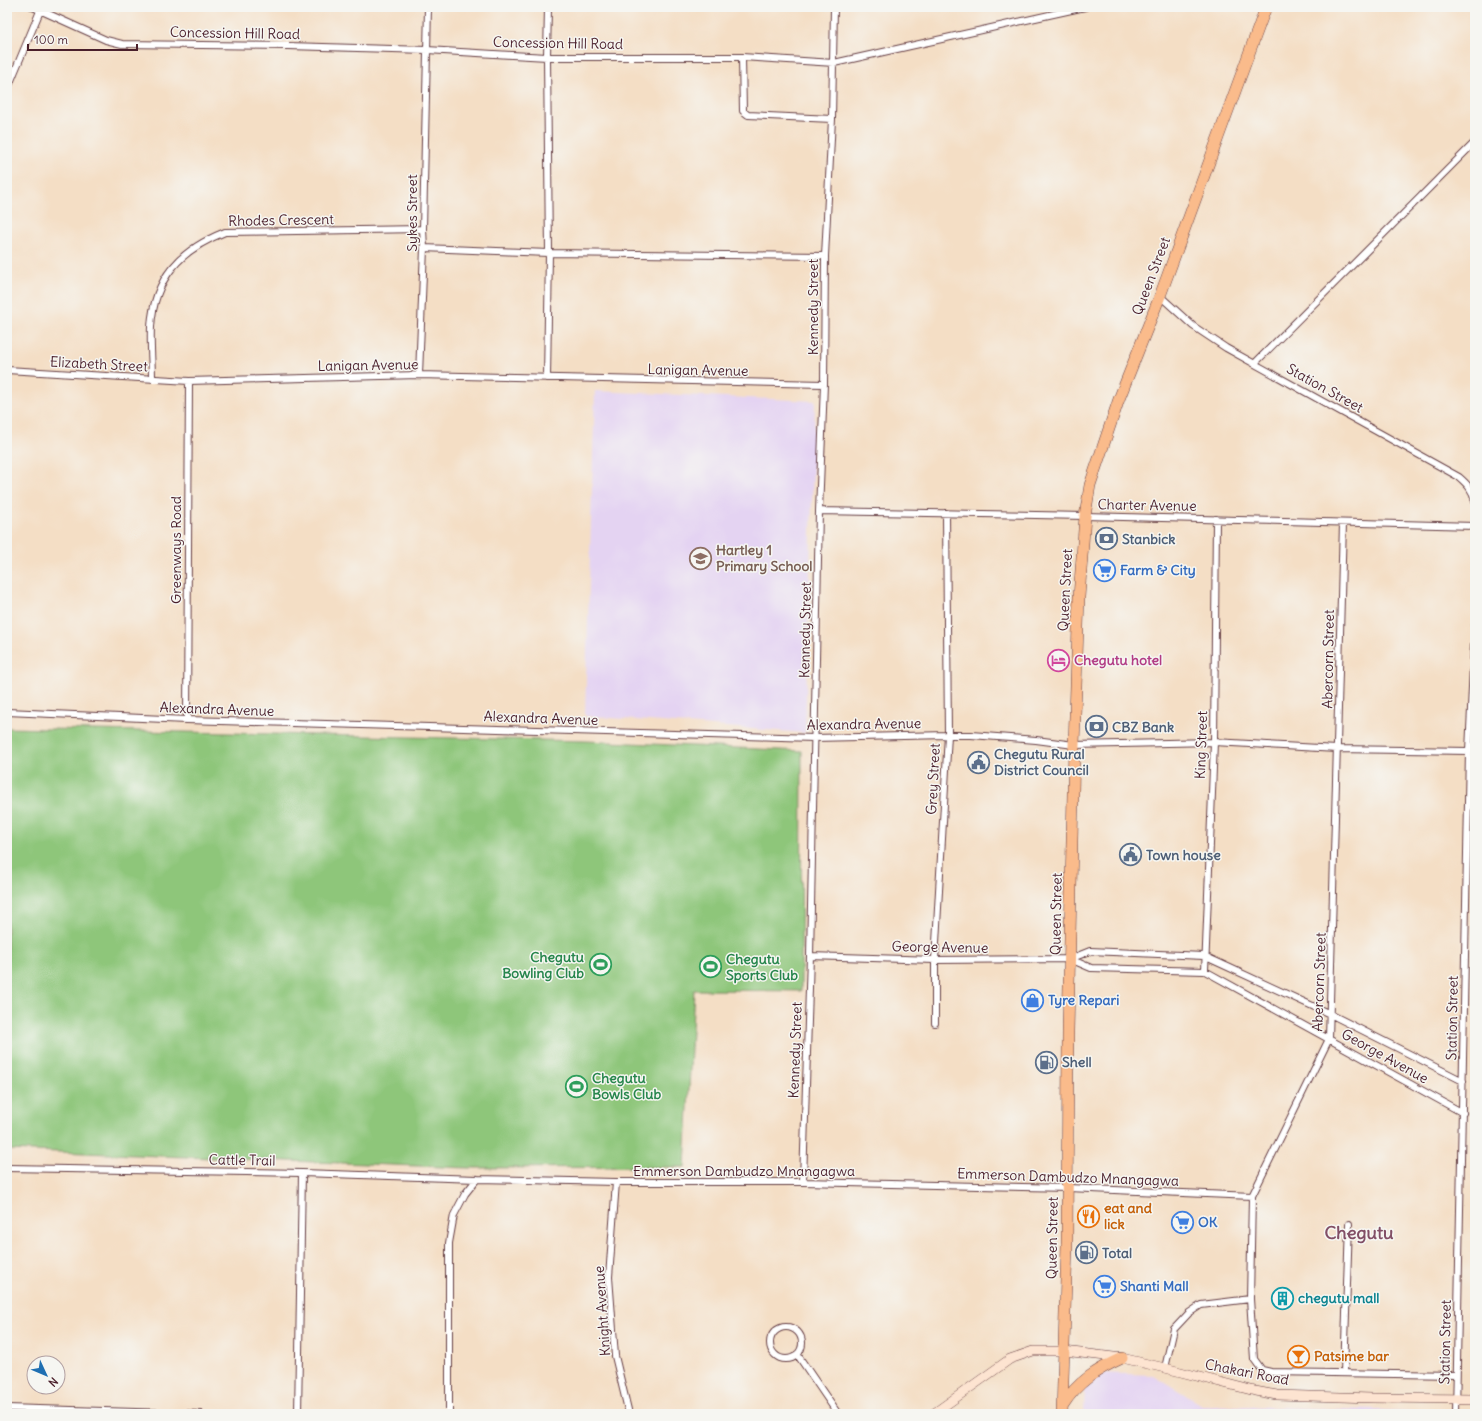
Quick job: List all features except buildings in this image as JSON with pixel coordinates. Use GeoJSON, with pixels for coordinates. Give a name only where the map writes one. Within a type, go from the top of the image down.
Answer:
{"type":"FeatureCollection","features":[{"type":"Feature","properties":{"kind":"highway","name":"Queen Street"},"geometry":{"type":"LineString","coordinates":[[1062,1410],[1068,1188],[1068,1032],[1074,745],[1078,596],[1084,516],[1090,486],[1119,399],[1160,296],[1266,7]]}},
{"type":"Feature","properties":{"kind":"highway"},"geometry":{"type":"LineString","coordinates":[[1062,1410],[1069,1395],[1089,1376],[1122,1358]]}},
{"type":"Feature","properties":{"kind":"main road","name":"Chakari Road"},"geometry":{"type":"LineString","coordinates":[[933,1414],[1010,1359],[1033,1352],[1064,1351],[1122,1358],[1277,1395],[1372,1398],[1475,1398]]}},
{"type":"Feature","properties":{"kind":"street","name":"Concession Hill Road"},"geometry":{"type":"LineString","coordinates":[[33,7],[106,40],[122,44],[288,46],[427,50],[546,57],[742,57],[834,63],[1085,7]]}},
{"type":"Feature","properties":{"kind":"street","name":"Sykes Street"},"geometry":{"type":"LineString","coordinates":[[419,375],[424,248],[423,229],[428,7]]}},
{"type":"Feature","properties":{"kind":"street"},"geometry":{"type":"LineString","coordinates":[[547,378],[549,253],[546,57],[548,7]]}},
{"type":"Feature","properties":{"kind":"street","name":"Kennedy Street"},"geometry":{"type":"LineString","coordinates":[[803,1182],[810,956],[819,511],[824,384],[825,256],[832,119],[834,7]]}},
{"type":"Feature","properties":{"kind":"street"},"geometry":{"type":"LineString","coordinates":[[7,90],[40,10]]}},
{"type":"Feature","properties":{"kind":"street"},"geometry":{"type":"LineString","coordinates":[[742,57],[743,110],[748,116],[832,119]]}},
{"type":"Feature","properties":{"kind":"street"},"geometry":{"type":"LineString","coordinates":[[1255,363],[1475,142]]}},
{"type":"Feature","properties":{"kind":"street","name":"Rhodes Crescent"},"geometry":{"type":"LineString","coordinates":[[152,379],[151,327],[154,305],[162,283],[174,264],[206,239],[225,232],[423,229]]}},
{"type":"Feature","properties":{"kind":"street"},"geometry":{"type":"LineString","coordinates":[[424,248],[549,253],[825,256]]}},
{"type":"Feature","properties":{"kind":"street","name":"Station Street"},"geometry":{"type":"LineString","coordinates":[[1160,296],[1193,326],[1226,348],[1458,477],[1467,484],[1474,493],[1475,501]]}},
{"type":"Feature","properties":{"kind":"street","name":"Elizabeth Street"},"geometry":{"type":"LineString","coordinates":[[7,370],[189,381]]}},
{"type":"Feature","properties":{"kind":"street","name":"Lanigan Avenue"},"geometry":{"type":"LineString","coordinates":[[189,381],[419,375],[824,384]]}},
{"type":"Feature","properties":{"kind":"street","name":"Greenways Road"},"geometry":{"type":"LineString","coordinates":[[187,720],[189,381]]}},
{"type":"Feature","properties":{"kind":"street","name":"Charter Avenue"},"geometry":{"type":"LineString","coordinates":[[819,511],[1475,526]]}},
{"type":"Feature","properties":{"kind":"street","name":"Grey Street"},"geometry":{"type":"LineString","coordinates":[[935,1023],[935,960],[948,735],[946,513]]}},
{"type":"Feature","properties":{"kind":"street","name":"King Street"},"geometry":{"type":"LineString","coordinates":[[1205,971],[1204,956],[1214,742],[1216,519]]}},
{"type":"Feature","properties":{"kind":"street","name":"Abercorn Street"},"geometry":{"type":"LineString","coordinates":[[1343,523],[1329,1039],[1252,1196],[1250,1299],[1254,1359],[1262,1370],[1271,1372],[1344,1374]]}},
{"type":"Feature","properties":{"kind":"street","name":"Station Street"},"geometry":{"type":"LineString","coordinates":[[1456,1414],[1469,751],[1475,623]]}},
{"type":"Feature","properties":{"kind":"street","name":"Alexandra Avenue"},"geometry":{"type":"LineString","coordinates":[[7,712],[187,720],[814,738],[948,735],[1036,740],[1074,745],[1214,742],[1338,749],[1469,751]]}},
{"type":"Feature","properties":{"kind":"street","name":"George Avenue"},"geometry":{"type":"LineString","coordinates":[[810,956],[935,960],[1070,959],[1090,951],[1204,956],[1330,1014],[1463,1081]]}},
{"type":"Feature","properties":{"kind":"street","name":"George Avenue"},"geometry":{"type":"LineString","coordinates":[[1070,959],[1091,968],[1205,971],[1463,1113]]}},
{"type":"Feature","properties":{"kind":"street","name":"Cattle Trail"},"geometry":{"type":"LineString","coordinates":[[7,1168],[302,1173],[477,1179]]}},
{"type":"Feature","properties":{"kind":"street"},"geometry":{"type":"LineString","coordinates":[[298,1414],[302,1173]]}},
{"type":"Feature","properties":{"kind":"street"},"geometry":{"type":"LineString","coordinates":[[450,1414],[449,1243],[454,1215],[465,1194],[477,1179]]}},
{"type":"Feature","properties":{"kind":"street","name":"Emmerson Dambudzo Mnangagwa"},"geometry":{"type":"LineString","coordinates":[[477,1179],[616,1182],[803,1182],[1068,1188],[1252,1196]]}},
{"type":"Feature","properties":{"kind":"street","name":"Knight Avenue"},"geometry":{"type":"LineString","coordinates":[[616,1182],[609,1277],[615,1356],[629,1414]]}},
{"type":"Feature","properties":{"kind":"street"},"geometry":{"type":"LineString","coordinates":[[1349,1224],[1344,1374],[1456,1375]]}},
{"type":"Feature","properties":{"kind":"street"},"geometry":{"type":"LineString","coordinates":[[1166,1368],[1174,1329],[1189,1313],[1201,1305],[1250,1299]]}},
{"type":"Feature","properties":{"kind":"street"},"geometry":{"type":"LineString","coordinates":[[781,1328],[792,1328],[800,1335],[802,1345],[797,1354],[788,1359],[778,1357],[774,1354],[771,1339],[781,1328]]}},
{"type":"Feature","properties":{"kind":"street"},"geometry":{"type":"LineString","coordinates":[[797,1354],[838,1414]]}},
{"type":"Feature","properties":{"kind":"street"},"geometry":{"type":"LineString","coordinates":[[7,1408],[39,1411],[200,1414]]}},
{"type":"Feature","properties":{"kind":"shaded area","name":"Hartley 1 Primary School"},"geometry":{"type":"Polygon","coordinates":[[[595,391],[815,401],[805,733],[585,716],[595,391]]]}},
{"type":"Feature","properties":{"kind":"shaded area"},"geometry":{"type":"Polygon","coordinates":[[[1100,1373],[1153,1375],[1202,1405],[1444,1412],[1444,1414],[1084,1414],[1085,1386],[1100,1373]]]}},
{"type":"Feature","properties":{"kind":"green space"},"geometry":{"type":"Polygon","coordinates":[[[7,728],[587,741],[802,751],[801,991],[694,990],[685,1167],[468,1168],[7,1150],[7,728]]]}},
{"type":"Feature","properties":{"kind":"place","name":"Stanbick"},"geometry":{"type":"Point","coordinates":[1107,539]}},
{"type":"Feature","properties":{"kind":"place","name":"Hartley 1 Primary School"},"geometry":{"type":"Point","coordinates":[700,558]}},
{"type":"Feature","properties":{"kind":"place","name":"Farm & City"},"geometry":{"type":"Point","coordinates":[1105,570]}},
{"type":"Feature","properties":{"kind":"place","name":"Chegutu hotel"},"geometry":{"type":"Point","coordinates":[1059,660]}},
{"type":"Feature","properties":{"kind":"place","name":"CBZ Bank"},"geometry":{"type":"Point","coordinates":[1096,727]}},
{"type":"Feature","properties":{"kind":"place","name":"Chegutu Rural District Council"},"geometry":{"type":"Point","coordinates":[978,762]}},
{"type":"Feature","properties":{"kind":"place","name":"Town house"},"geometry":{"type":"Point","coordinates":[1130,855]}},
{"type":"Feature","properties":{"kind":"place","name":"Chegutu Bowling Club"},"geometry":{"type":"Point","coordinates":[600,965]}},
{"type":"Feature","properties":{"kind":"place","name":"Chegutu Sports Club"},"geometry":{"type":"Point","coordinates":[710,967]}},
{"type":"Feature","properties":{"kind":"place","name":"Tyre Repari"},"geometry":{"type":"Point","coordinates":[1033,1000]}},
{"type":"Feature","properties":{"kind":"place","name":"Shell"},"geometry":{"type":"Point","coordinates":[1046,1062]}},
{"type":"Feature","properties":{"kind":"place","name":"Chegutu Bowls Club"},"geometry":{"type":"Point","coordinates":[577,1086]}},
{"type":"Feature","properties":{"kind":"place","name":"eat and lick"},"geometry":{"type":"Point","coordinates":[1089,1216]}},
{"type":"Feature","properties":{"kind":"place","name":"OK"},"geometry":{"type":"Point","coordinates":[1183,1222]}},
{"type":"Feature","properties":{"kind":"place","name":"Total"},"geometry":{"type":"Point","coordinates":[1086,1253]}},
{"type":"Feature","properties":{"kind":"place","name":"Shanti Mall"},"geometry":{"type":"Point","coordinates":[1104,1286]}},
{"type":"Feature","properties":{"kind":"place","name":"chegutu mall"},"geometry":{"type":"Point","coordinates":[1282,1298]}},
{"type":"Feature","properties":{"kind":"place","name":"Patsime bar"},"geometry":{"type":"Point","coordinates":[1298,1356]}},
{"type":"Feature","properties":{"kind":"district","name":"Chegutu"},"geometry":{"type":"Point","coordinates":[1359,1232]}}]}
